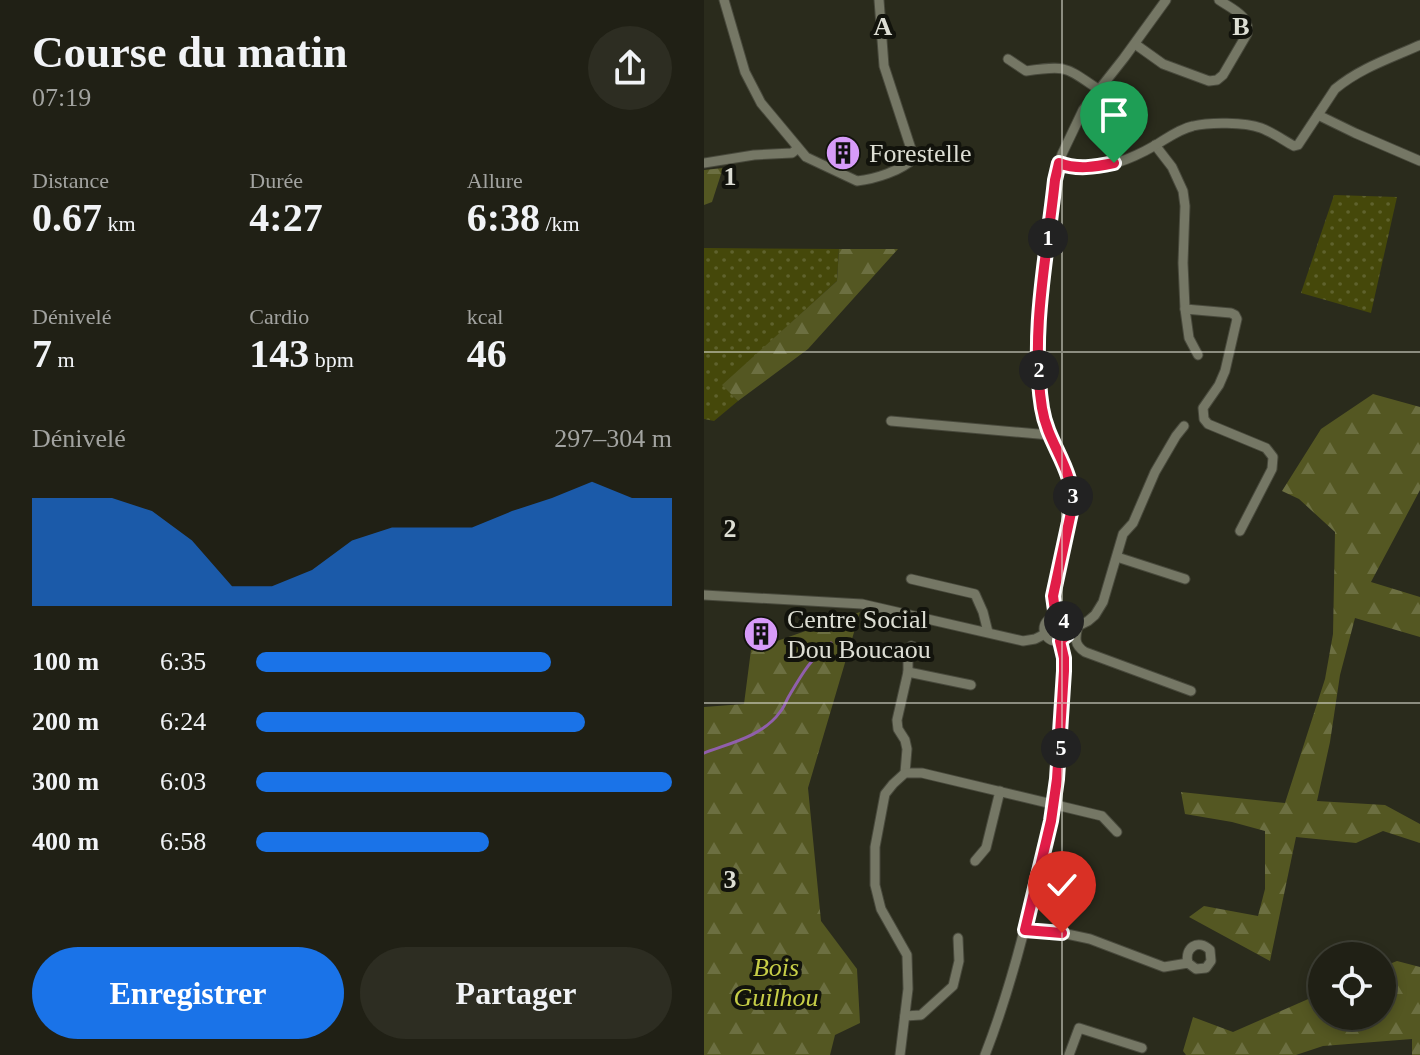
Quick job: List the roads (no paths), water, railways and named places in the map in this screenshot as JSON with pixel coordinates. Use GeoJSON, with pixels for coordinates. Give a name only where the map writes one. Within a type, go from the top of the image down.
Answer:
{"type":"FeatureCollection","features":[{"type":"Feature","properties":{"kind":"street"},"geometry":{"type":"LineString","coordinates":[[724,0],[745,72],[761,103],[806,157],[857,181],[890,171],[914,158],[884,66],[879,0]]}},
{"type":"Feature","properties":{"kind":"street"},"geometry":{"type":"LineString","coordinates":[[1056,618],[1053,596],[1073,497],[1069,473],[1050,435],[1042,410],[1038,333],[1055,180],[1059,163],[1083,110],[1166,0]]}},
{"type":"Feature","properties":{"kind":"street"},"geometry":{"type":"LineString","coordinates":[[1135,44],[1163,64],[1209,81],[1217,80],[1223,75],[1249,28],[1242,16],[1219,0]]}},
{"type":"Feature","properties":{"kind":"street"},"geometry":{"type":"LineString","coordinates":[[1059,163],[1095,168],[1134,157],[1195,125],[1248,125],[1261,128],[1294,146],[1298,145],[1335,89],[1362,70],[1420,45]]}},
{"type":"Feature","properties":{"kind":"street"},"geometry":{"type":"LineString","coordinates":[[1008,59],[1026,71],[1052,67],[1067,69],[1098,89]]}},
{"type":"Feature","properties":{"kind":"street"},"geometry":{"type":"LineString","coordinates":[[1318,115],[1420,161]]}},
{"type":"Feature","properties":{"kind":"street"},"geometry":{"type":"LineString","coordinates":[[1155,145],[1172,167],[1183,191],[1185,309],[1189,338],[1198,355]]}},
{"type":"Feature","properties":{"kind":"street"},"geometry":{"type":"LineString","coordinates":[[704,163],[792,153],[797,149]]}},
{"type":"Feature","properties":{"kind":"street"},"geometry":{"type":"LineString","coordinates":[[1185,309],[1235,315],[1237,319],[1225,371],[1203,408],[1204,419],[1208,424],[1266,448],[1273,457],[1272,469],[1240,531]]}},
{"type":"Feature","properties":{"kind":"street"},"geometry":{"type":"LineString","coordinates":[[891,421],[1050,435]]}},
{"type":"Feature","properties":{"kind":"street"},"geometry":{"type":"LineString","coordinates":[[1045,634],[1052,640],[1060,641],[1073,627],[1095,615],[1103,602],[1123,534],[1133,523],[1155,472],[1184,426]]}},
{"type":"Feature","properties":{"kind":"street"},"geometry":{"type":"LineString","coordinates":[[1117,557],[1185,579]]}},
{"type":"Feature","properties":{"kind":"street"},"geometry":{"type":"LineString","coordinates":[[911,579],[975,594],[988,632]]}},
{"type":"Feature","properties":{"kind":"street"},"geometry":{"type":"LineString","coordinates":[[704,595],[862,604],[1023,641],[1045,634]]}},
{"type":"Feature","properties":{"kind":"street"},"geometry":{"type":"LineString","coordinates":[[1045,634],[1046,623],[1056,618],[1064,621],[1073,627],[1076,645],[1085,652],[1191,691]]}},
{"type":"Feature","properties":{"kind":"street"},"geometry":{"type":"LineString","coordinates":[[985,1055],[1008,992],[1054,805],[1063,700],[1064,658],[1060,641]]}},
{"type":"Feature","properties":{"kind":"street"},"geometry":{"type":"LineString","coordinates":[[905,773],[907,749],[897,720],[908,672],[908,652],[911,646],[919,649]]}},
{"type":"Feature","properties":{"kind":"street"},"geometry":{"type":"LineString","coordinates":[[908,672],[971,685]]}},
{"type":"Feature","properties":{"kind":"street"},"geometry":{"type":"LineString","coordinates":[[900,1055],[908,989],[907,955],[881,909],[875,885],[875,847],[885,794],[893,784],[905,773],[922,773],[1102,816],[1117,832]]}},
{"type":"Feature","properties":{"kind":"street"},"geometry":{"type":"LineString","coordinates":[[975,861],[986,848],[1000,791]]}},
{"type":"Feature","properties":{"kind":"street"},"geometry":{"type":"LineString","coordinates":[[1025,930],[1090,939],[1164,967],[1188,963]]}},
{"type":"Feature","properties":{"kind":"street"},"geometry":{"type":"LineString","coordinates":[[905,1016],[921,1015],[953,986],[959,961],[958,938]]}},
{"type":"Feature","properties":{"kind":"street"},"geometry":{"type":"LineString","coordinates":[[1069,1055],[1079,1028],[1142,1048]]}},
{"type":"Feature","properties":{"kind":"waterway"},"geometry":{"type":"LineString","coordinates":[[704,753],[765,727],[783,709],[807,667],[831,643]]}},
{"type":"Feature","properties":{"kind":"place","name":"Forestelle"},"geometry":{"type":"Point","coordinates":[843,153]}},
{"type":"Feature","properties":{"kind":"place","name":"Centre Social Dou Boucaou"},"geometry":{"type":"Point","coordinates":[761,634]}},
{"type":"Feature","properties":{"kind":"park label","name":"Bois Guilhou"},"geometry":{"type":"Point","coordinates":[776,982]}}]}
